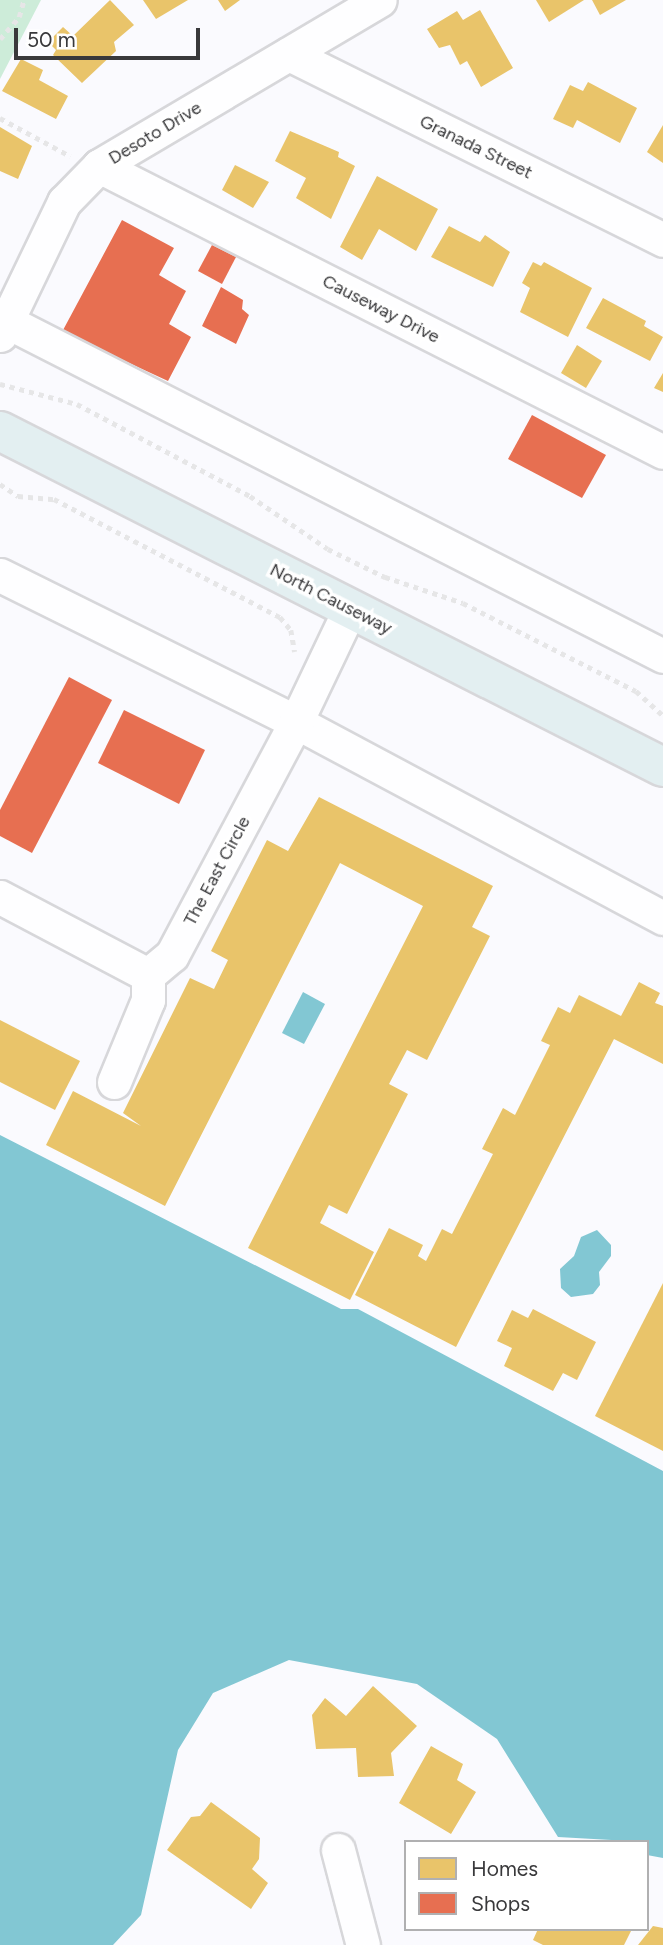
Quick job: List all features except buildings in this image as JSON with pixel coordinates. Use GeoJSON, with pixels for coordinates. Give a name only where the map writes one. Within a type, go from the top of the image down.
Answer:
{"type":"FeatureCollection","features":[{"type":"Feature","properties":{"kind":"main road","name":"North Causeway"},"geometry":{"type":"LineString","coordinates":[[0,430],[663,767]]}},
{"type":"Feature","properties":{"kind":"street","name":"Desoto Drive"},"geometry":{"type":"LineString","coordinates":[[2,325],[64,202],[95,171],[380,0]]}},
{"type":"Feature","properties":{"kind":"street","name":"Granada Street"},"geometry":{"type":"LineString","coordinates":[[289,54],[663,240]]}},
{"type":"Feature","properties":{"kind":"street","name":"Causeway Drive"},"geometry":{"type":"LineString","coordinates":[[95,171],[663,452]]}},
{"type":"Feature","properties":{"kind":"street"},"geometry":{"type":"LineString","coordinates":[[2,325],[663,656]]}},
{"type":"Feature","properties":{"kind":"street"},"geometry":{"type":"LineString","coordinates":[[0,575],[296,722],[661,912]]}},
{"type":"Feature","properties":{"kind":"street","name":"The East Circle"},"geometry":{"type":"LineString","coordinates":[[148,975],[172,955],[296,722],[350,609]]}},
{"type":"Feature","properties":{"kind":"street"},"geometry":{"type":"LineString","coordinates":[[0,897],[148,975],[148,1000],[114,1082]]}},
{"type":"Feature","properties":{"kind":"street"},"geometry":{"type":"LineString","coordinates":[[338,1850],[363,1945]]}},
{"type":"Feature","properties":{"kind":"path"},"geometry":{"type":"LineString","coordinates":[[0,38],[19,17],[24,0]]}},
{"type":"Feature","properties":{"kind":"path"},"geometry":{"type":"LineString","coordinates":[[0,118],[60,148],[95,171]]}},
{"type":"Feature","properties":{"kind":"path"},"geometry":{"type":"LineString","coordinates":[[0,384],[77,404],[250,496],[328,549],[385,577],[463,603],[636,691],[663,715]]}},
{"type":"Feature","properties":{"kind":"path"},"geometry":{"type":"LineString","coordinates":[[0,484],[18,496],[54,499],[280,617],[291,630],[296,649],[292,659]]}},
{"type":"Feature","properties":{"kind":"green space"},"geometry":{"type":"Polygon","coordinates":[[[0,0],[41,0],[0,79],[0,0]]]}},
{"type":"Feature","properties":{"kind":"water"},"geometry":{"type":"Polygon","coordinates":[[[303,992],[325,1004],[304,1044],[282,1033],[303,992]]]}},
{"type":"Feature","properties":{"kind":"water"},"geometry":{"type":"Polygon","coordinates":[[[0,1135],[341,1309],[358,1309],[663,1471],[663,1858],[649,1855],[649,1840],[558,1837],[497,1739],[417,1684],[289,1660],[213,1693],[178,1750],[141,1915],[113,1945],[0,1945],[0,1135]]]}},
{"type":"Feature","properties":{"kind":"water"},"geometry":{"type":"Polygon","coordinates":[[[597,1230],[611,1245],[611,1256],[599,1272],[600,1285],[593,1294],[571,1297],[561,1288],[560,1269],[574,1256],[581,1237],[597,1230]]]}}]}
